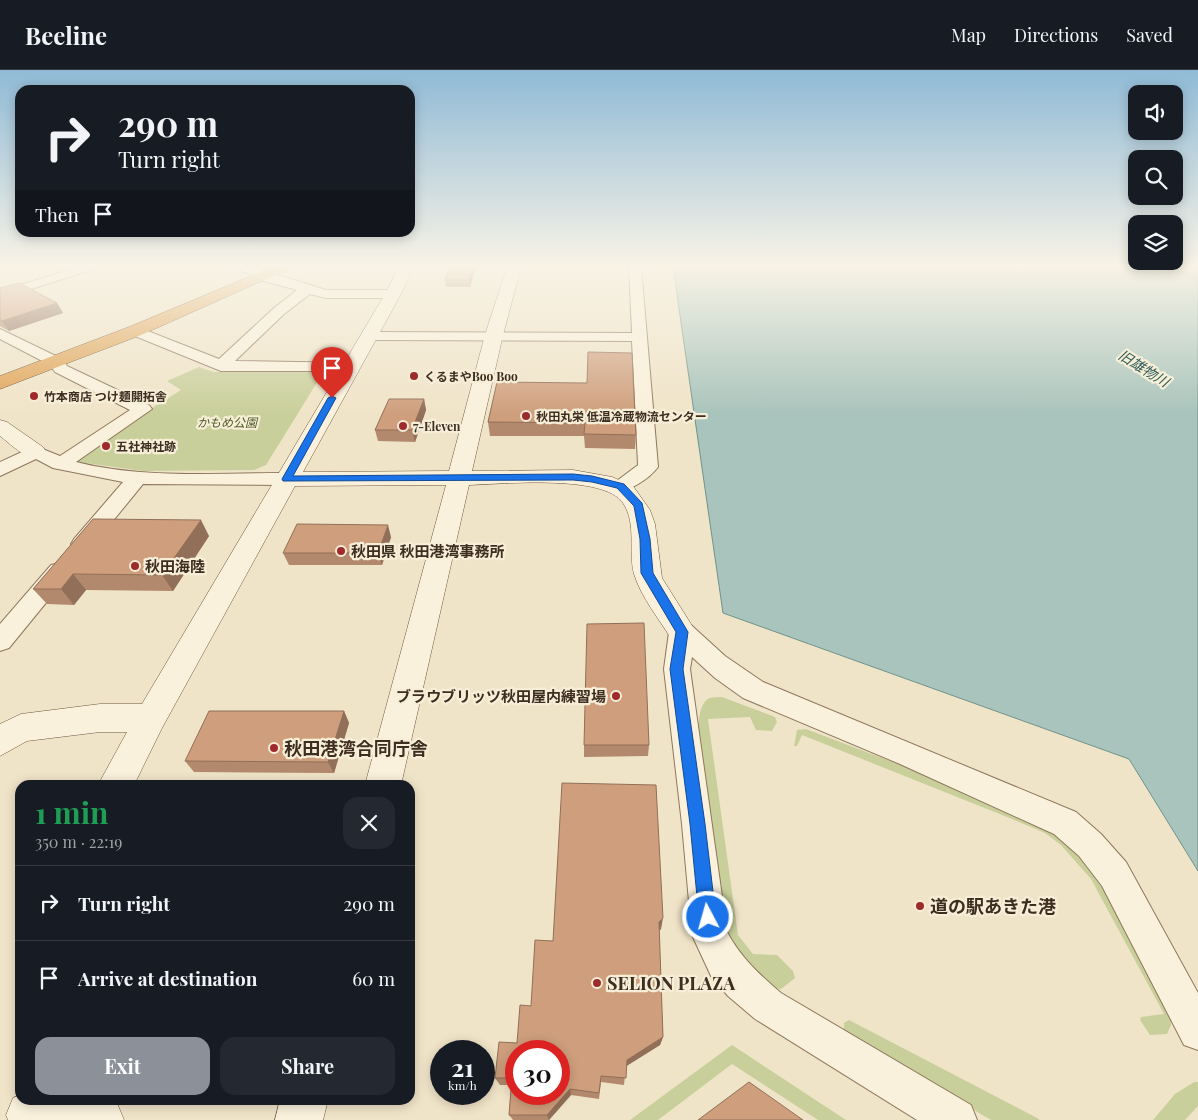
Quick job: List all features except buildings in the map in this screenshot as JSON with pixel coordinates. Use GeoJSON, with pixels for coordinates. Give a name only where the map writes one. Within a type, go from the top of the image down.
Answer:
{"type":"FeatureCollection","features":[{"type":"Feature","properties":{"kind":"highway"},"geometry":{"type":"LineString","coordinates":[[0,383],[171,316]]}},
{"type":"Feature","properties":{"kind":"street"},"geometry":{"type":"LineString","coordinates":[[221,366],[274,316]]}},
{"type":"Feature","properties":{"kind":"street"},"geometry":{"type":"LineString","coordinates":[[119,780],[151,718],[350,366],[380,316]]}},
{"type":"Feature","properties":{"kind":"street"},"geometry":{"type":"LineString","coordinates":[[384,780],[458,477],[500,316]]}},
{"type":"Feature","properties":{"kind":"street"},"geometry":{"type":"LineString","coordinates":[[620,486],[648,468],[637,316]]}},
{"type":"Feature","properties":{"kind":"street"},"geometry":{"type":"LineString","coordinates":[[135,331],[221,366],[350,366]]}},
{"type":"Feature","properties":{"kind":"street"},"geometry":{"type":"LineString","coordinates":[[0,333],[56,362],[61,369],[143,409],[60,464]]}},
{"type":"Feature","properties":{"kind":"street"},"geometry":{"type":"LineString","coordinates":[[369,336],[638,336]]}},
{"type":"Feature","properties":{"kind":"street"},"geometry":{"type":"LineString","coordinates":[[0,426],[35,452],[60,464],[94,474],[137,478],[286,479],[573,477],[592,479],[620,486],[638,505],[645,539],[647,573],[682,632],[699,649],[736,681],[753,690],[918,758],[1065,823],[1090,845],[1114,874],[1198,1030]]}},
{"type":"Feature","properties":{"kind":"street"},"geometry":{"type":"LineString","coordinates":[[0,470],[35,452]]}},
{"type":"Feature","properties":{"kind":"street"},"geometry":{"type":"LineString","coordinates":[[0,641],[137,478]]}},
{"type":"Feature","properties":{"kind":"street"},"geometry":{"type":"LineString","coordinates":[[682,632],[677,669],[698,824],[710,935],[724,963],[741,983],[768,1006],[956,1120]]}},
{"type":"Feature","properties":{"kind":"street"},"geometry":{"type":"LineString","coordinates":[[0,741],[21,728],[100,718],[151,718]]}},
{"type":"Feature","properties":{"kind":"street"},"geometry":{"type":"LineString","coordinates":[[31,1112],[74,1105]]}},
{"type":"Feature","properties":{"kind":"street"},"geometry":{"type":"LineString","coordinates":[[81,1105],[100,1120]]}},
{"type":"Feature","properties":{"kind":"street"},"geometry":{"type":"LineString","coordinates":[[299,1120],[303,1105]]}},
{"type":"Feature","properties":{"kind":"green space","name":"かもめ公園"},"geometry":{"type":"Polygon","coordinates":[[[199,367],[214,372],[317,372],[321,376],[266,465],[254,470],[143,471],[71,461],[181,390],[167,381],[199,367]]]}},
{"type":"Feature","properties":{"kind":"green space"},"geometry":{"type":"Polygon","coordinates":[[[722,697],[775,717],[777,722],[772,731],[756,730],[750,717],[708,719],[738,935],[753,954],[777,955],[793,971],[795,978],[781,989],[771,988],[733,948],[724,925],[699,749],[700,713],[702,707],[705,701],[710,698],[722,697]]]}},
{"type":"Feature","properties":{"kind":"green space"},"geometry":{"type":"Polygon","coordinates":[[[806,729],[1016,809],[1051,826],[1095,869],[1171,1011],[1171,1025],[1167,1034],[1150,1035],[1140,1020],[1141,1017],[1164,1014],[1091,879],[1061,845],[1045,833],[802,735],[797,746],[794,746],[797,730],[806,729]]]}},
{"type":"Feature","properties":{"kind":"green space"},"geometry":{"type":"Polygon","coordinates":[[[849,1020],[1039,1120],[991,1120],[851,1038],[844,1029],[844,1023],[849,1020]]]}},
{"type":"Feature","properties":{"kind":"green space"},"geometry":{"type":"Polygon","coordinates":[[[732,1045],[846,1120],[818,1120],[732,1064],[658,1120],[630,1120],[732,1045]]]}},
{"type":"Feature","properties":{"kind":"green space"},"geometry":{"type":"Polygon","coordinates":[[[1194,1082],[1198,1082],[1198,1106],[1185,1120],[1153,1120],[1175,1094],[1194,1082]]]}},
{"type":"Feature","properties":{"kind":"water","name":"旧雄物川"},"geometry":{"type":"Polygon","coordinates":[[[680,316],[1198,316],[1198,871],[1129,759],[723,613],[680,316]]]}},
{"type":"Feature","properties":{"kind":"place","name":"くるまやBoo Boo"},"geometry":{"type":"Point","coordinates":[414,376]}},
{"type":"Feature","properties":{"kind":"place","name":"竹本商店 つけ麺開拓舎"},"geometry":{"type":"Point","coordinates":[34,396]}},
{"type":"Feature","properties":{"kind":"place","name":"秋田丸栄 低温冷蔵物流センター"},"geometry":{"type":"Point","coordinates":[526,416]}},
{"type":"Feature","properties":{"kind":"place","name":"7-Eleven"},"geometry":{"type":"Point","coordinates":[403,426]}},
{"type":"Feature","properties":{"kind":"place","name":"五社神社跡"},"geometry":{"type":"Point","coordinates":[106,446]}},
{"type":"Feature","properties":{"kind":"place","name":"秋田県 秋田港湾事務所"},"geometry":{"type":"Point","coordinates":[341,551]}},
{"type":"Feature","properties":{"kind":"place","name":"秋田海陸"},"geometry":{"type":"Point","coordinates":[135,566]}},
{"type":"Feature","properties":{"kind":"place","name":"ブラウブリッツ秋田屋内練習場"},"geometry":{"type":"Point","coordinates":[616,696]}},
{"type":"Feature","properties":{"kind":"place","name":"秋田港湾合同庁舎"},"geometry":{"type":"Point","coordinates":[274,748]}},
{"type":"Feature","properties":{"kind":"place","name":"道の駅あきた港"},"geometry":{"type":"Point","coordinates":[920,906]}},
{"type":"Feature","properties":{"kind":"place","name":"SELION PLAZA"},"geometry":{"type":"Point","coordinates":[597,983]}},
{"type":"Feature","properties":{"kind":"route"},"geometry":{"type":"LineString","coordinates":[[332,398],[286,479],[573,477],[592,479],[620,486],[638,505],[645,539],[647,573],[682,632],[677,669],[698,824],[708,917]]}}]}
